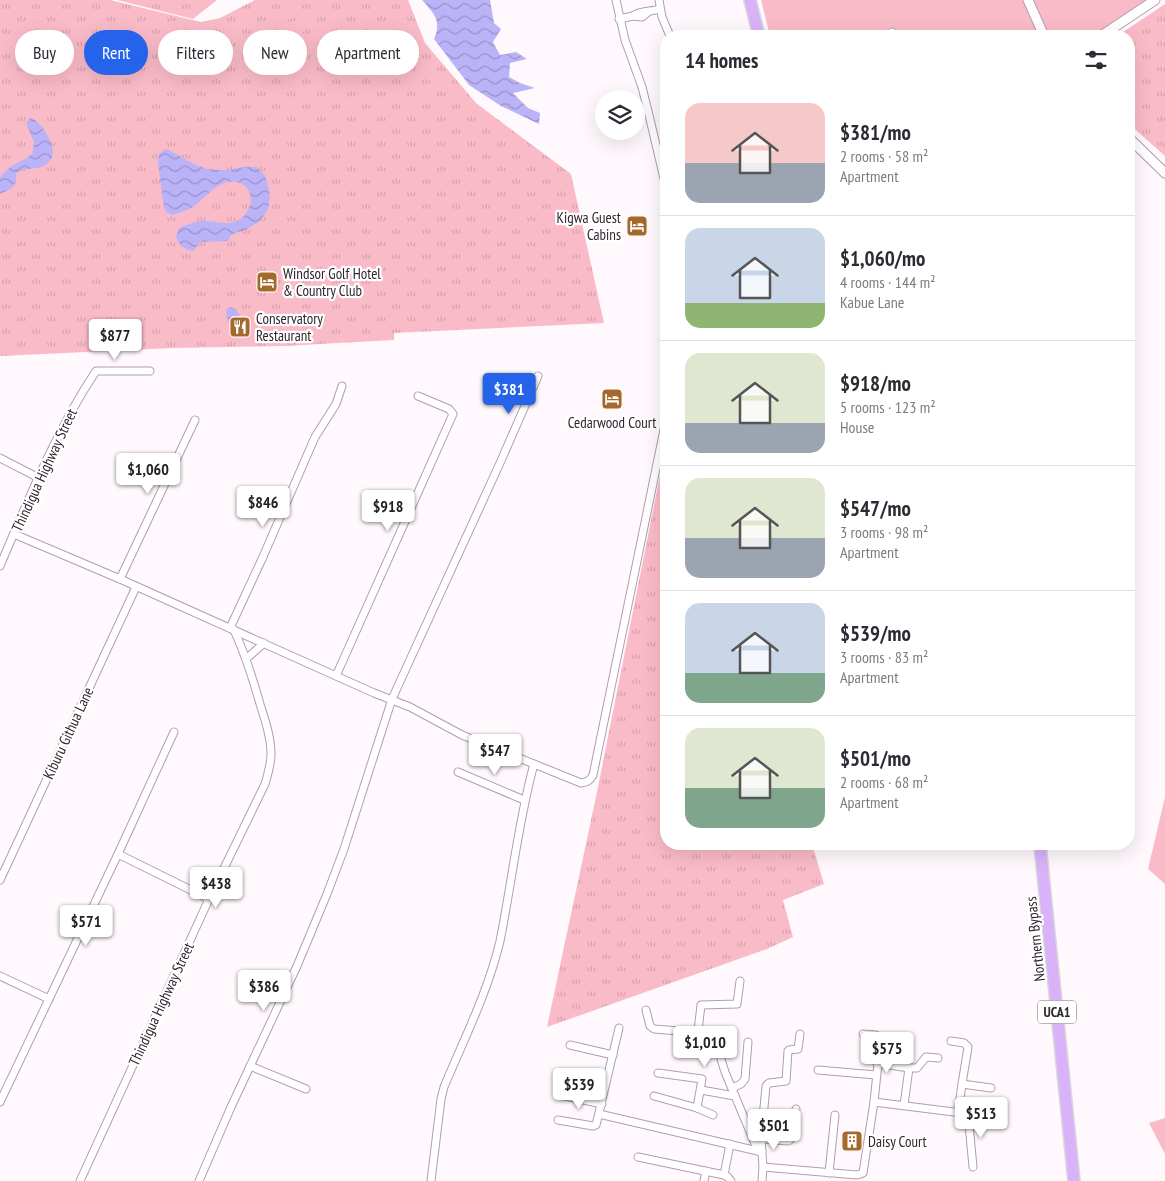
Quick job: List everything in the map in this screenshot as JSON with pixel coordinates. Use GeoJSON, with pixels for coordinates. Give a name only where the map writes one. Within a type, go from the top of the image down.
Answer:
{"type":"FeatureCollection","features":[{"type":"Feature","properties":{"kind":"main road"},"geometry":{"type":"LineString","coordinates":[[750,0],[758,30]]}},
{"type":"Feature","properties":{"kind":"main road","name":"Northern Bypass"},"geometry":{"type":"LineString","coordinates":[[1041,850],[1074,1181]]}},
{"type":"Feature","properties":{"kind":"street"},"geometry":{"type":"LineString","coordinates":[[616,0],[619,19],[630,58],[642,87],[660,162]]}},
{"type":"Feature","properties":{"kind":"street"},"geometry":{"type":"LineString","coordinates":[[659,0],[660,9],[668,30]]}},
{"type":"Feature","properties":{"kind":"street"},"geometry":{"type":"LineString","coordinates":[[1028,0],[1041,30]]}},
{"type":"Feature","properties":{"kind":"street"},"geometry":{"type":"LineString","coordinates":[[1110,30],[1155,0]]}},
{"type":"Feature","properties":{"kind":"street"},"geometry":{"type":"LineString","coordinates":[[619,19],[633,16],[642,17],[648,12],[660,9]]}},
{"type":"Feature","properties":{"kind":"street"},"geometry":{"type":"LineString","coordinates":[[1135,144],[1165,173]]}},
{"type":"Feature","properties":{"kind":"street","name":"Thindigua Highway Street"},"geometry":{"type":"LineString","coordinates":[[0,565],[39,478],[77,401],[93,375],[98,370],[109,372],[150,371]]}},
{"type":"Feature","properties":{"kind":"street"},"geometry":{"type":"LineString","coordinates":[[199,1181],[297,966],[334,876],[392,699],[538,376]]}},
{"type":"Feature","properties":{"kind":"street"},"geometry":{"type":"LineString","coordinates":[[232,629],[315,437],[336,404],[342,386]]}},
{"type":"Feature","properties":{"kind":"street"},"geometry":{"type":"LineString","coordinates":[[336,676],[453,414],[449,409],[418,396]]}},
{"type":"Feature","properties":{"kind":"street"},"geometry":{"type":"LineString","coordinates":[[120,579],[196,420]]}},
{"type":"Feature","properties":{"kind":"street"},"geometry":{"type":"LineString","coordinates":[[14,534],[392,699],[462,735],[581,783],[590,780],[593,775],[660,449]]}},
{"type":"Feature","properties":{"kind":"street"},"geometry":{"type":"LineString","coordinates":[[0,458],[39,478]]}},
{"type":"Feature","properties":{"kind":"street","name":"Kiburu Githua Lane"},"geometry":{"type":"LineString","coordinates":[[0,880],[136,587]]}},
{"type":"Feature","properties":{"kind":"street","name":"Thindigua Highway Street"},"geometry":{"type":"LineString","coordinates":[[80,1181],[209,899],[265,784],[269,771],[271,744],[246,659],[232,629]]}},
{"type":"Feature","properties":{"kind":"street"},"geometry":{"type":"LineString","coordinates":[[246,659],[264,643]]}},
{"type":"Feature","properties":{"kind":"street"},"geometry":{"type":"LineString","coordinates":[[0,1102],[174,732]]}},
{"type":"Feature","properties":{"kind":"street"},"geometry":{"type":"LineString","coordinates":[[431,1181],[441,1099],[444,1087],[490,978],[501,932],[524,800],[534,764]]}},
{"type":"Feature","properties":{"kind":"street"},"geometry":{"type":"LineString","coordinates":[[458,772],[524,800]]}},
{"type":"Feature","properties":{"kind":"street"},"geometry":{"type":"LineString","coordinates":[[118,854],[209,899]]}},
{"type":"Feature","properties":{"kind":"street"},"geometry":{"type":"LineString","coordinates":[[0,976],[49,1000]]}},
{"type":"Feature","properties":{"kind":"street"},"geometry":{"type":"LineString","coordinates":[[698,1031],[701,1005],[737,1004],[740,981]]}},
{"type":"Feature","properties":{"kind":"street"},"geometry":{"type":"LineString","coordinates":[[646,1010],[650,1026],[654,1029],[698,1031],[719,1035],[721,1059],[735,1096],[760,1151],[763,1167],[762,1181]]}},
{"type":"Feature","properties":{"kind":"street"},"geometry":{"type":"LineString","coordinates":[[558,1120],[596,1125],[619,1028]]}},
{"type":"Feature","properties":{"kind":"street"},"geometry":{"type":"LineString","coordinates":[[760,1151],[766,1086],[769,1083],[786,1081],[788,1052],[789,1050],[798,1049],[800,1034]]}},
{"type":"Feature","properties":{"kind":"street"},"geometry":{"type":"LineString","coordinates":[[763,1167],[857,1175],[863,1172],[874,1102],[879,1038],[876,1035],[863,1034]]}},
{"type":"Feature","properties":{"kind":"street"},"geometry":{"type":"LineString","coordinates":[[898,1066],[902,1041]]}},
{"type":"Feature","properties":{"kind":"street"},"geometry":{"type":"LineString","coordinates":[[952,1041],[964,1043],[968,1047],[958,1113]]}},
{"type":"Feature","properties":{"kind":"street"},"geometry":{"type":"LineString","coordinates":[[732,1088],[741,1084],[745,1079],[748,1042]]}},
{"type":"Feature","properties":{"kind":"street"},"geometry":{"type":"LineString","coordinates":[[570,1045],[614,1055]]}},
{"type":"Feature","properties":{"kind":"street"},"geometry":{"type":"LineString","coordinates":[[877,1063],[917,1068],[926,1057],[938,1058]]}},
{"type":"Feature","properties":{"kind":"street"},"geometry":{"type":"LineString","coordinates":[[250,1066],[306,1089]]}},
{"type":"Feature","properties":{"kind":"street"},"geometry":{"type":"LineString","coordinates":[[904,1105],[909,1068]]}},
{"type":"Feature","properties":{"kind":"street"},"geometry":{"type":"LineString","coordinates":[[818,1070],[876,1075]]}},
{"type":"Feature","properties":{"kind":"street"},"geometry":{"type":"LineString","coordinates":[[658,1073],[701,1078],[703,1080],[697,1108]]}},
{"type":"Feature","properties":{"kind":"street"},"geometry":{"type":"LineString","coordinates":[[962,1084],[991,1088]]}},
{"type":"Feature","properties":{"kind":"street"},"geometry":{"type":"LineString","coordinates":[[700,1090],[735,1096]]}},
{"type":"Feature","properties":{"kind":"street"},"geometry":{"type":"LineString","coordinates":[[560,1095],[602,1104]]}},
{"type":"Feature","properties":{"kind":"street"},"geometry":{"type":"LineString","coordinates":[[654,1096],[697,1108],[713,1115]]}},
{"type":"Feature","properties":{"kind":"street"},"geometry":{"type":"LineString","coordinates":[[874,1102],[986,1116]]}},
{"type":"Feature","properties":{"kind":"street"},"geometry":{"type":"LineString","coordinates":[[761,1139],[790,1140],[796,1109]]}},
{"type":"Feature","properties":{"kind":"street"},"geometry":{"type":"LineString","coordinates":[[599,1114],[760,1151]]}},
{"type":"Feature","properties":{"kind":"street"},"geometry":{"type":"LineString","coordinates":[[968,1114],[973,1167]]}},
{"type":"Feature","properties":{"kind":"street"},"geometry":{"type":"LineString","coordinates":[[829,1173],[835,1115]]}},
{"type":"Feature","properties":{"kind":"street"},"geometry":{"type":"LineString","coordinates":[[724,1175],[730,1144]]}},
{"type":"Feature","properties":{"kind":"street"},"geometry":{"type":"LineString","coordinates":[[638,1157],[724,1175],[730,1181]]}},
{"type":"Feature","properties":{"kind":"street"},"geometry":{"type":"LineString","coordinates":[[704,1181],[706,1171]]}},
{"type":"Feature","properties":{"kind":"green space"},"geometry":{"type":"Polygon","coordinates":[[[0,0],[110,0],[201,22],[220,18],[255,0],[408,0],[425,43],[476,103],[571,174],[604,323],[394,333],[394,340],[284,346],[173,348],[0,356],[0,0]]]}},
{"type":"Feature","properties":{"kind":"green space"},"geometry":{"type":"Polygon","coordinates":[[[117,0],[217,0],[193,19],[117,0]]]}},
{"type":"Feature","properties":{"kind":"green space"},"geometry":{"type":"Polygon","coordinates":[[[761,0],[1156,0],[1109,30],[768,30],[761,0]]]}},
{"type":"Feature","properties":{"kind":"green space"},"geometry":{"type":"Polygon","coordinates":[[[1165,4],[1165,156],[1135,129],[1135,30],[1126,30],[1165,4]]]}},
{"type":"Feature","properties":{"kind":"green space"},"geometry":{"type":"Polygon","coordinates":[[[290,7],[296,15],[277,27],[272,18],[290,7]]]}},
{"type":"Feature","properties":{"kind":"green space"},"geometry":{"type":"Polygon","coordinates":[[[300,24],[304,30],[291,30],[300,24]]]}},
{"type":"Feature","properties":{"kind":"green space"},"geometry":{"type":"Polygon","coordinates":[[[310,39],[315,46],[307,51],[307,41],[310,39]]]}},
{"type":"Feature","properties":{"kind":"green space"},"geometry":{"type":"Polygon","coordinates":[[[660,475],[660,850],[814,850],[824,884],[783,900],[793,937],[767,949],[547,1027],[597,792],[660,475]]]}},
{"type":"Feature","properties":{"kind":"green space"},"geometry":{"type":"Polygon","coordinates":[[[1165,797],[1165,884],[1148,869],[1165,797]]]}},
{"type":"Feature","properties":{"kind":"green space"},"geometry":{"type":"Polygon","coordinates":[[[1165,1118],[1165,1154],[1149,1123],[1165,1118]]]}},
{"type":"Feature","properties":{"kind":"water"},"geometry":{"type":"Polygon","coordinates":[[[422,0],[490,0],[494,23],[501,29],[493,42],[500,55],[516,52],[527,59],[510,63],[509,77],[535,88],[513,93],[528,108],[540,113],[539,124],[501,106],[469,85],[434,39],[437,27],[436,18],[422,0]]]}},
{"type":"Feature","properties":{"kind":"water"},"geometry":{"type":"Polygon","coordinates":[[[32,118],[41,126],[49,138],[53,151],[52,157],[45,165],[19,171],[16,174],[15,185],[0,194],[0,177],[10,167],[32,154],[34,142],[26,123],[32,118]]]}},
{"type":"Feature","properties":{"kind":"water"},"geometry":{"type":"Polygon","coordinates":[[[166,149],[208,169],[228,170],[248,166],[258,168],[265,177],[270,199],[264,216],[254,225],[230,236],[229,241],[200,242],[193,251],[184,248],[176,237],[179,228],[201,221],[231,223],[237,221],[242,218],[249,208],[251,197],[244,185],[235,182],[223,183],[186,210],[172,215],[166,212],[158,163],[159,154],[166,149]]]}},
{"type":"Feature","properties":{"kind":"water"},"geometry":{"type":"Polygon","coordinates":[[[227,308],[236,309],[240,316],[236,323],[230,321],[226,314],[227,308]]]}},
{"type":"Feature","properties":{"kind":"place","name":"Kigwa Guest Cabins"},"geometry":{"type":"Point","coordinates":[637,226]}},
{"type":"Feature","properties":{"kind":"place","name":"Windsor Golf Hotel & Country Club"},"geometry":{"type":"Point","coordinates":[267,282]}},
{"type":"Feature","properties":{"kind":"place","name":"Conservatory Restaurant"},"geometry":{"type":"Point","coordinates":[240,327]}},
{"type":"Feature","properties":{"kind":"place","name":"Cedarwood Court"},"geometry":{"type":"Point","coordinates":[612,399]}},
{"type":"Feature","properties":{"kind":"place","name":"Daisy Court"},"geometry":{"type":"Point","coordinates":[852,1141]}}]}
